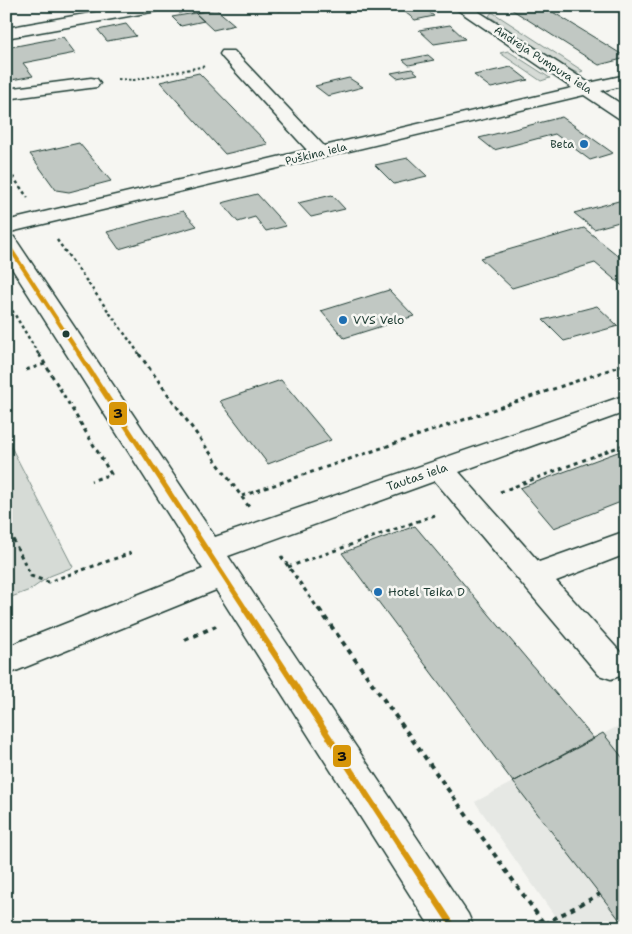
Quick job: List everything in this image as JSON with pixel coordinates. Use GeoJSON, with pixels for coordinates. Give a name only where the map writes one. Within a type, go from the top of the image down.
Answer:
{"type":"FeatureCollection","features":[{"type":"Feature","properties":{"kind":"street"},"geometry":{"type":"LineString","coordinates":[[6,33],[157,6]]}},
{"type":"Feature","properties":{"kind":"street","name":"Andreja Pumpura iela"},"geometry":{"type":"LineString","coordinates":[[459,6],[626,115]]}},
{"type":"Feature","properties":{"kind":"street"},"geometry":{"type":"LineString","coordinates":[[228,54],[320,153]]}},
{"type":"Feature","properties":{"kind":"street","name":"Puškina iela"},"geometry":{"type":"LineString","coordinates":[[6,227],[626,80]]}},
{"type":"Feature","properties":{"kind":"street"},"geometry":{"type":"LineString","coordinates":[[6,94],[91,83]]}},
{"type":"Feature","properties":{"kind":"street"},"geometry":{"type":"LineString","coordinates":[[6,242],[454,928]]}},
{"type":"Feature","properties":{"kind":"street","name":"Tautas iela"},"geometry":{"type":"LineString","coordinates":[[6,660],[158,601],[215,562],[440,469],[626,403]]}},
{"type":"Feature","properties":{"kind":"street"},"geometry":{"type":"LineString","coordinates":[[440,469],[536,576],[611,665]]}},
{"type":"Feature","properties":{"kind":"street"},"geometry":{"type":"LineString","coordinates":[[536,576],[626,542]]}},
{"type":"Feature","properties":{"kind":"path"},"geometry":{"type":"LineString","coordinates":[[91,83],[109,79],[134,80],[209,65]]}},
{"type":"Feature","properties":{"kind":"path"},"geometry":{"type":"LineString","coordinates":[[6,167],[30,202]]}},
{"type":"Feature","properties":{"kind":"path"},"geometry":{"type":"LineString","coordinates":[[54,236],[242,496],[626,364]]}},
{"type":"Feature","properties":{"kind":"path"},"geometry":{"type":"LineString","coordinates":[[6,300],[111,474],[91,481]]}},
{"type":"Feature","properties":{"kind":"path"},"geometry":{"type":"LineString","coordinates":[[26,370],[45,364]]}},
{"type":"Feature","properties":{"kind":"path"},"geometry":{"type":"LineString","coordinates":[[509,488],[626,444]]}},
{"type":"Feature","properties":{"kind":"path"},"geometry":{"type":"LineString","coordinates":[[288,567],[471,503]]}},
{"type":"Feature","properties":{"kind":"path"},"geometry":{"type":"LineString","coordinates":[[6,525],[31,576],[48,582],[131,552]]}},
{"type":"Feature","properties":{"kind":"path"},"geometry":{"type":"LineString","coordinates":[[302,588],[545,926],[600,894]]}},
{"type":"Feature","properties":{"kind":"path"},"geometry":{"type":"LineString","coordinates":[[184,640],[224,622]]}},
{"type":"Feature","properties":{"kind":"shaded area"},"geometry":{"type":"Polygon","coordinates":[[[492,12],[583,71],[578,73],[567,69],[489,16],[492,12]]]}},
{"type":"Feature","properties":{"kind":"shaded area"},"geometry":{"type":"Polygon","coordinates":[[[508,51],[550,78],[541,81],[500,53],[508,51]]]}},
{"type":"Feature","properties":{"kind":"shaded area"},"geometry":{"type":"Polygon","coordinates":[[[6,437],[73,567],[50,576],[30,590],[6,599],[6,437]]]}},
{"type":"Feature","properties":{"kind":"shaded area"},"geometry":{"type":"Polygon","coordinates":[[[626,722],[626,928],[563,928],[475,802],[626,722]]]}},
{"type":"Feature","properties":{"kind":"building"},"geometry":{"type":"Polygon","coordinates":[[[273,6],[297,6],[298,7],[279,11],[273,6]]]}},
{"type":"Feature","properties":{"kind":"building"},"geometry":{"type":"Polygon","coordinates":[[[421,6],[434,16],[415,20],[401,9],[421,6]]]}},
{"type":"Feature","properties":{"kind":"building"},"geometry":{"type":"Polygon","coordinates":[[[524,6],[543,6],[626,58],[599,65],[511,9],[524,6]]]}},
{"type":"Feature","properties":{"kind":"building"},"geometry":{"type":"Polygon","coordinates":[[[216,9],[235,25],[213,30],[195,13],[216,9]]]}},
{"type":"Feature","properties":{"kind":"building"},"geometry":{"type":"Polygon","coordinates":[[[195,13],[204,21],[181,26],[172,17],[195,13]]]}},
{"type":"Feature","properties":{"kind":"building"},"geometry":{"type":"Polygon","coordinates":[[[126,24],[136,36],[107,41],[98,30],[126,24]]]}},
{"type":"Feature","properties":{"kind":"building"},"geometry":{"type":"Polygon","coordinates":[[[450,25],[465,39],[434,44],[419,30],[450,25]]]}},
{"type":"Feature","properties":{"kind":"building"},"geometry":{"type":"Polygon","coordinates":[[[63,37],[75,53],[23,63],[33,76],[6,81],[6,48],[63,37]]]}},
{"type":"Feature","properties":{"kind":"building"},"geometry":{"type":"Polygon","coordinates":[[[428,55],[434,60],[409,65],[403,60],[428,55]]]}},
{"type":"Feature","properties":{"kind":"building"},"geometry":{"type":"Polygon","coordinates":[[[511,67],[528,80],[491,88],[474,75],[511,67]]]}},
{"type":"Feature","properties":{"kind":"building"},"geometry":{"type":"Polygon","coordinates":[[[412,69],[418,74],[397,78],[391,73],[412,69]]]}},
{"type":"Feature","properties":{"kind":"building"},"geometry":{"type":"Polygon","coordinates":[[[199,73],[268,144],[225,154],[160,82],[199,73]]]}},
{"type":"Feature","properties":{"kind":"building"},"geometry":{"type":"Polygon","coordinates":[[[349,78],[363,87],[328,96],[315,86],[349,78]]]}},
{"type":"Feature","properties":{"kind":"building","name":"Beta"},"geometry":{"type":"Polygon","coordinates":[[[562,117],[613,153],[590,160],[555,134],[494,150],[479,138],[562,117]]]}},
{"type":"Feature","properties":{"kind":"building"},"geometry":{"type":"Polygon","coordinates":[[[79,143],[111,181],[69,192],[56,190],[30,154],[79,143]]]}},
{"type":"Feature","properties":{"kind":"building"},"geometry":{"type":"Polygon","coordinates":[[[408,158],[427,176],[394,184],[375,165],[408,158]]]}},
{"type":"Feature","properties":{"kind":"building"},"geometry":{"type":"Polygon","coordinates":[[[257,194],[286,226],[266,231],[255,217],[238,222],[222,203],[257,194]]]}},
{"type":"Feature","properties":{"kind":"building"},"geometry":{"type":"Polygon","coordinates":[[[332,195],[345,209],[311,217],[298,203],[332,195]]]}},
{"type":"Feature","properties":{"kind":"building"},"geometry":{"type":"Polygon","coordinates":[[[626,199],[626,220],[594,229],[574,213],[626,199]]]}},
{"type":"Feature","properties":{"kind":"building"},"geometry":{"type":"Polygon","coordinates":[[[183,211],[197,226],[119,249],[107,232],[183,211]]]}},
{"type":"Feature","properties":{"kind":"building"},"geometry":{"type":"Polygon","coordinates":[[[584,228],[626,262],[626,289],[595,263],[512,288],[480,258],[584,228]]]}},
{"type":"Feature","properties":{"kind":"building"},"geometry":{"type":"Polygon","coordinates":[[[389,290],[414,316],[344,338],[321,311],[389,290]]]}},
{"type":"Feature","properties":{"kind":"building"},"geometry":{"type":"Polygon","coordinates":[[[597,306],[618,326],[564,341],[543,320],[597,306]]]}},
{"type":"Feature","properties":{"kind":"building"},"geometry":{"type":"Polygon","coordinates":[[[281,380],[331,440],[268,464],[220,401],[281,380]]]}},
{"type":"Feature","properties":{"kind":"building"},"geometry":{"type":"Polygon","coordinates":[[[626,449],[626,500],[554,528],[520,488],[626,449]]]}},
{"type":"Feature","properties":{"kind":"building"},"geometry":{"type":"Polygon","coordinates":[[[415,526],[594,739],[513,782],[342,553],[415,526]]]}},
{"type":"Feature","properties":{"kind":"building"},"geometry":{"type":"Polygon","coordinates":[[[603,733],[626,762],[626,928],[513,782],[603,733]]]}},
{"type":"Feature","properties":{"kind":"transit line","name":"3"},"geometry":{"type":"LineString","coordinates":[[6,242],[454,928]]}},
{"type":"Feature","properties":{"kind":"place","name":"Beta"},"geometry":{"type":"Point","coordinates":[584,144]}},
{"type":"Feature","properties":{"kind":"place","name":"VVS Velo"},"geometry":{"type":"Point","coordinates":[343,320]}},
{"type":"Feature","properties":{"kind":"place","name":"Hotel Teika D"},"geometry":{"type":"Point","coordinates":[378,592]}}]}
